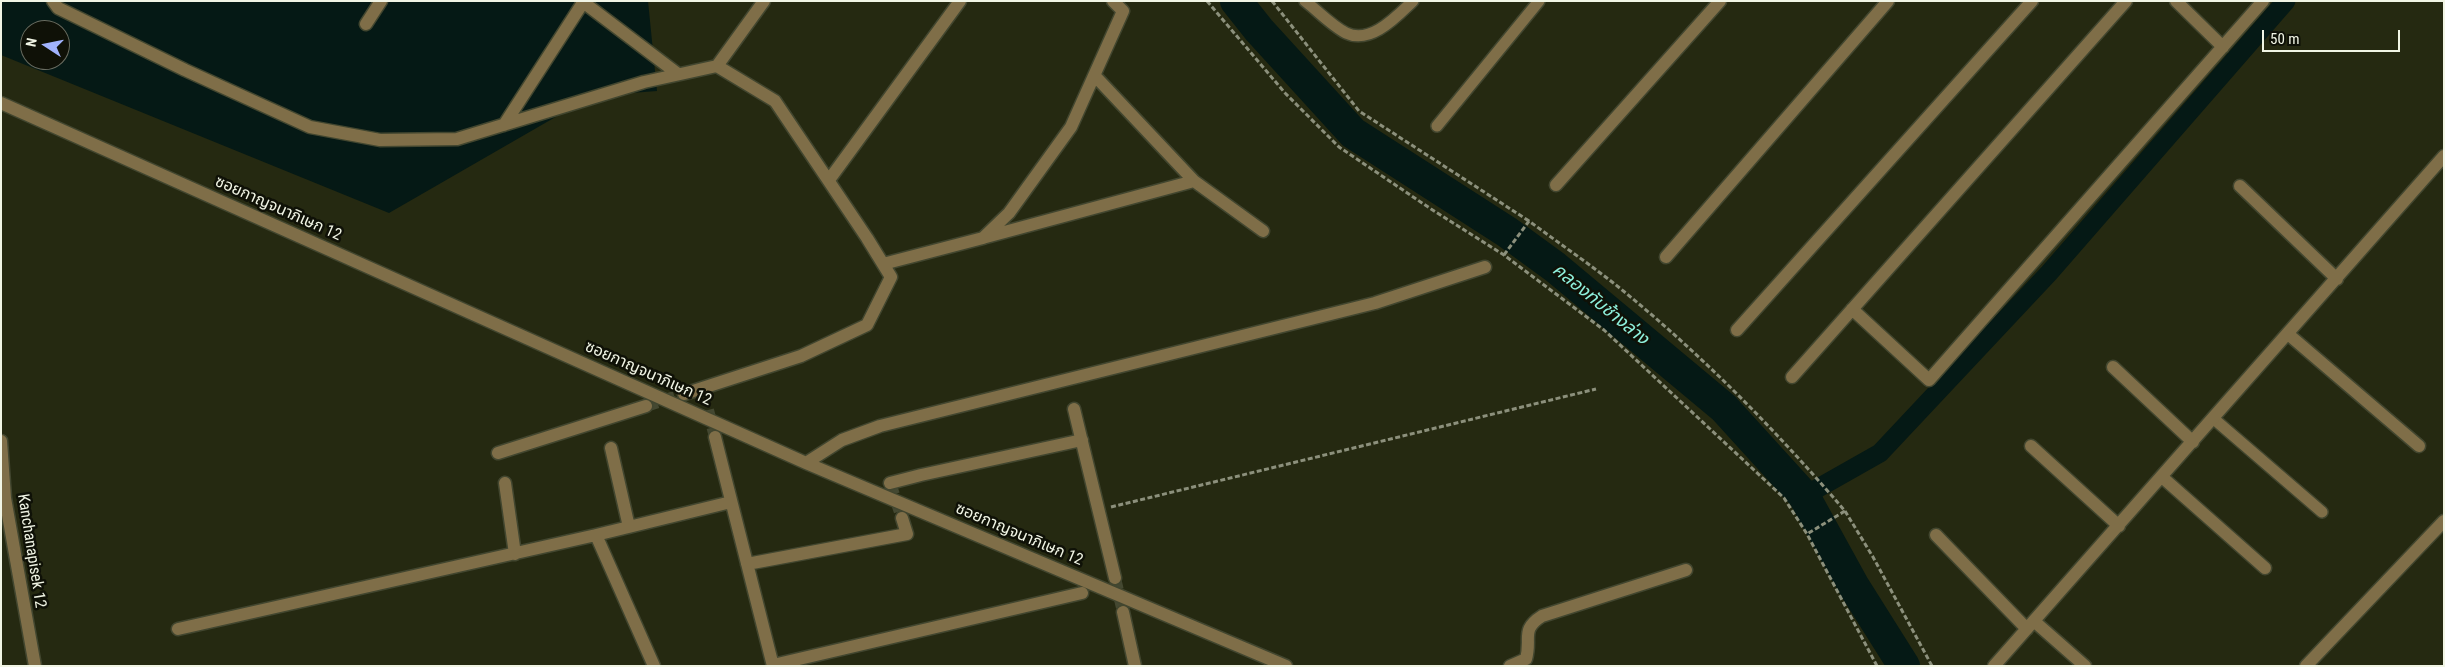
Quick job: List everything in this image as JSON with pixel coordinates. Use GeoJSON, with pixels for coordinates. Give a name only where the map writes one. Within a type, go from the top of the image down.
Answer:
{"type":"FeatureCollection","features":[{"type":"Feature","properties":{"kind":"street"},"geometry":{"type":"LineString","coordinates":[[53,1],[58,8],[185,70],[310,127],[380,140],[457,139],[644,82],[717,66],[764,1]]}},
{"type":"Feature","properties":{"kind":"street"},"geometry":{"type":"LineString","coordinates":[[366,24],[380,1]]}},
{"type":"Feature","properties":{"kind":"street"},"geometry":{"type":"LineString","coordinates":[[828,180],[960,1]]}},
{"type":"Feature","properties":{"kind":"street"},"geometry":{"type":"LineString","coordinates":[[983,238],[1009,213],[1071,127],[1123,11],[1113,1]]}},
{"type":"Feature","properties":{"kind":"street"},"geometry":{"type":"LineString","coordinates":[[1556,185],[1720,1]]}},
{"type":"Feature","properties":{"kind":"street"},"geometry":{"type":"LineString","coordinates":[[1666,257],[1888,1]]}},
{"type":"Feature","properties":{"kind":"street"},"geometry":{"type":"LineString","coordinates":[[1737,330],[2032,1]]}},
{"type":"Feature","properties":{"kind":"street"},"geometry":{"type":"LineString","coordinates":[[1792,376],[2126,1]]}},
{"type":"Feature","properties":{"kind":"street"},"geometry":{"type":"LineString","coordinates":[[2176,1],[2223,47]]}},
{"type":"Feature","properties":{"kind":"street"},"geometry":{"type":"LineString","coordinates":[[1852,309],[1929,380],[2263,1]]}},
{"type":"Feature","properties":{"kind":"street"},"geometry":{"type":"LineString","coordinates":[[504,125],[584,2],[678,74]]}},
{"type":"Feature","properties":{"kind":"street"},"geometry":{"type":"LineString","coordinates":[[684,394],[801,356],[867,325],[892,277],[774,101],[717,66]]}},
{"type":"Feature","properties":{"kind":"street"},"geometry":{"type":"LineString","coordinates":[[1094,76],[1194,181],[1264,231]]}},
{"type":"Feature","properties":{"kind":"street","name":"ซอยกาญจนาภิเษก 12"},"geometry":{"type":"LineString","coordinates":[[1,103],[806,463],[1286,666]]}},
{"type":"Feature","properties":{"kind":"street"},"geometry":{"type":"LineString","coordinates":[[1994,666],[2444,156]]}},
{"type":"Feature","properties":{"kind":"street"},"geometry":{"type":"LineString","coordinates":[[884,264],[1194,181]]}},
{"type":"Feature","properties":{"kind":"street"},"geometry":{"type":"LineString","coordinates":[[2240,186],[2337,279]]}},
{"type":"Feature","properties":{"kind":"street"},"geometry":{"type":"LineString","coordinates":[[806,463],[842,440],[880,426],[1375,303],[1485,268]]}},
{"type":"Feature","properties":{"kind":"street"},"geometry":{"type":"LineString","coordinates":[[2288,334],[2419,446]]}},
{"type":"Feature","properties":{"kind":"street"},"geometry":{"type":"LineString","coordinates":[[2113,367],[2193,442]]}},
{"type":"Feature","properties":{"kind":"street"},"geometry":{"type":"LineString","coordinates":[[498,453],[646,406]]}},
{"type":"Feature","properties":{"kind":"street"},"geometry":{"type":"LineString","coordinates":[[1074,408],[1115,583]]}},
{"type":"Feature","properties":{"kind":"street"},"geometry":{"type":"LineString","coordinates":[[715,437],[773,665],[1082,593]]}},
{"type":"Feature","properties":{"kind":"street"},"geometry":{"type":"LineString","coordinates":[[890,484],[921,475],[1082,440]]}},
{"type":"Feature","properties":{"kind":"street","name":"Kanchanapisek 12"},"geometry":{"type":"LineString","coordinates":[[1,441],[5,498],[35,666]]}},
{"type":"Feature","properties":{"kind":"street"},"geometry":{"type":"LineString","coordinates":[[2031,446],[2119,526]]}},
{"type":"Feature","properties":{"kind":"street"},"geometry":{"type":"LineString","coordinates":[[611,448],[629,527]]}},
{"type":"Feature","properties":{"kind":"street"},"geometry":{"type":"LineString","coordinates":[[2162,477],[2265,568]]}},
{"type":"Feature","properties":{"kind":"street"},"geometry":{"type":"LineString","coordinates":[[505,483],[515,554]]}},
{"type":"Feature","properties":{"kind":"street"},"geometry":{"type":"LineString","coordinates":[[178,630],[515,554],[731,502]]}},
{"type":"Feature","properties":{"kind":"street"},"geometry":{"type":"LineString","coordinates":[[748,564],[907,534],[902,518]]}},
{"type":"Feature","properties":{"kind":"street"},"geometry":{"type":"LineString","coordinates":[[2306,666],[2444,521]]}},
{"type":"Feature","properties":{"kind":"street"},"geometry":{"type":"LineString","coordinates":[[596,535],[654,666]]}},
{"type":"Feature","properties":{"kind":"street"},"geometry":{"type":"LineString","coordinates":[[1936,535],[2031,625],[2085,666]]}},
{"type":"Feature","properties":{"kind":"street"},"geometry":{"type":"LineString","coordinates":[[1510,666],[1526,659],[1527,635],[1531,623],[1542,616],[1686,570]]}},
{"type":"Feature","properties":{"kind":"street"},"geometry":{"type":"LineString","coordinates":[[1122,612],[1135,666]]}},
{"type":"Feature","properties":{"kind":"lane"},"geometry":{"type":"LineString","coordinates":[[1305,1],[1347,33],[1365,36],[1389,24],[1414,1]]}},
{"type":"Feature","properties":{"kind":"lane"},"geometry":{"type":"LineString","coordinates":[[1436,126],[1539,1]]}},
{"type":"Feature","properties":{"kind":"lane"},"geometry":{"type":"LineString","coordinates":[[2214,418],[2322,512]]}},
{"type":"Feature","properties":{"kind":"path"},"geometry":{"type":"LineString","coordinates":[[1208,1],[1285,93],[1339,146],[1504,256],[1604,330],[1784,498],[1807,534],[1877,666]]}},
{"type":"Feature","properties":{"kind":"path"},"geometry":{"type":"LineString","coordinates":[[1272,1],[1359,111],[1529,221],[1632,298],[1730,386],[1793,450],[1845,511],[1873,557],[1932,666]]}},
{"type":"Feature","properties":{"kind":"path"},"geometry":{"type":"LineString","coordinates":[[1504,256],[1529,221]]}},
{"type":"Feature","properties":{"kind":"path"},"geometry":{"type":"LineString","coordinates":[[1098,510],[1596,389]]}},
{"type":"Feature","properties":{"kind":"path"},"geometry":{"type":"LineString","coordinates":[[1807,534],[1845,511]]}},
{"type":"Feature","properties":{"kind":"water"},"geometry":{"type":"Polygon","coordinates":[[[1,1],[648,1],[657,91],[592,96],[389,213],[38,70],[70,70],[70,20],[20,20],[20,63],[1,55],[1,1]]]}},
{"type":"Feature","properties":{"kind":"waterway","name":"คลองทับช้างล่าง"},"geometry":{"type":"LineString","coordinates":[[1236,1],[1259,30],[1353,133],[1507,232],[1555,267],[1724,408],[1804,496],[1853,585],[1904,666]]}},
{"type":"Feature","properties":{"kind":"waterway"},"geometry":{"type":"LineString","coordinates":[[1804,496],[1880,453],[2049,273],[2286,1]]}},
{"type":"Feature","properties":{"kind":"tunnel"},"geometry":{"type":"LineString","coordinates":[[646,406],[684,394]]}},
{"type":"Feature","properties":{"kind":"tunnel"},"geometry":{"type":"LineString","coordinates":[[708,410],[715,437]]}},
{"type":"Feature","properties":{"kind":"tunnel"},"geometry":{"type":"LineString","coordinates":[[890,483],[902,518]]}},
{"type":"Feature","properties":{"kind":"tunnel"},"geometry":{"type":"LineString","coordinates":[[1115,578],[1123,612]]}}]}
